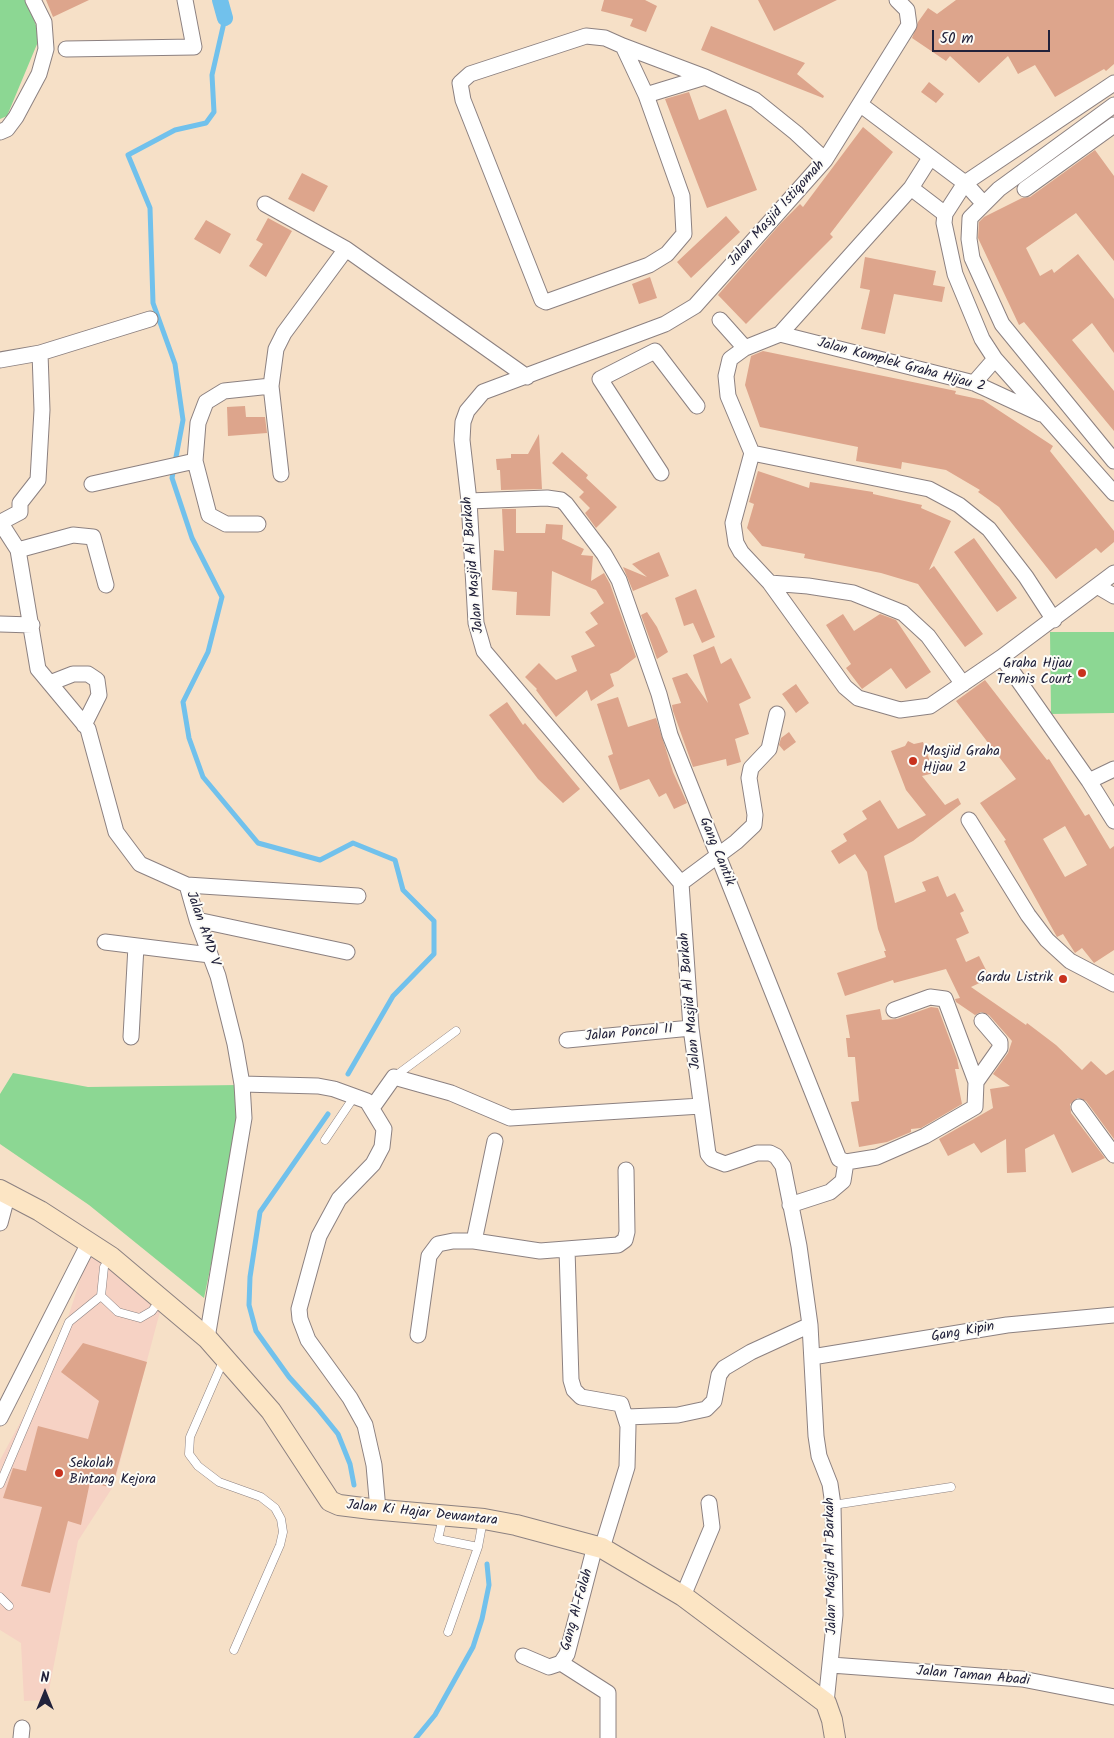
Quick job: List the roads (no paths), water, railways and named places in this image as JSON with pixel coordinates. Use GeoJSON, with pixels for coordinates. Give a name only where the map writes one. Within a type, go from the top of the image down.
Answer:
{"type":"FeatureCollection","features":[{"type":"Feature","properties":{"kind":"main road","name":"Jalan Ki Hajar Dewantara"},"geometry":{"type":"LineString","coordinates":[[4,1192],[111,1257],[162,1298],[207,1338],[271,1411],[330,1501],[339,1505],[442,1522],[483,1522],[516,1525],[599,1547],[683,1596],[826,1703]]}},
{"type":"Feature","properties":{"kind":"main road"},"geometry":{"type":"LineString","coordinates":[[826,1703],[832,1720],[835,1738]]}},
{"type":"Feature","properties":{"kind":"street"},"geometry":{"type":"LineString","coordinates":[[0,132],[7,130],[16,117],[39,74],[46,49],[44,22],[33,0]]}},
{"type":"Feature","properties":{"kind":"street"},"geometry":{"type":"LineString","coordinates":[[66,49],[194,47],[185,0]]}},
{"type":"Feature","properties":{"kind":"street","name":"Jalan Masjid Istiqomah"},"geometry":{"type":"LineString","coordinates":[[570,360],[665,324],[695,306],[825,160],[909,25],[907,10],[897,0]]}},
{"type":"Feature","properties":{"kind":"street"},"geometry":{"type":"LineString","coordinates":[[623,46],[646,95],[682,196],[684,234],[667,254],[649,265],[546,302],[542,300],[463,100],[460,83],[470,74],[586,36],[605,38],[705,77],[755,100],[796,133],[825,160]]}},
{"type":"Feature","properties":{"kind":"street"},"geometry":{"type":"LineString","coordinates":[[646,95],[705,77]]}},
{"type":"Feature","properties":{"kind":"street"},"geometry":{"type":"LineString","coordinates":[[911,188],[945,214],[965,184],[1114,83]]}},
{"type":"Feature","properties":{"kind":"street"},"geometry":{"type":"LineString","coordinates":[[860,105],[965,184],[984,204]]}},
{"type":"Feature","properties":{"kind":"street"},"geometry":{"type":"LineString","coordinates":[[1114,105],[999,189],[970,218],[969,239],[972,258],[1002,324],[1114,461]]}},
{"type":"Feature","properties":{"kind":"street"},"geometry":{"type":"LineString","coordinates":[[1025,189],[1114,125]]}},
{"type":"Feature","properties":{"kind":"street"},"geometry":{"type":"LineString","coordinates":[[930,158],[911,188],[780,334],[745,348],[730,359],[726,384],[732,407],[752,453],[733,523],[733,534],[741,552],[770,583],[845,686],[858,698],[886,708],[914,710],[930,706],[1002,658],[1114,573]]}},
{"type":"Feature","properties":{"kind":"street"},"geometry":{"type":"LineString","coordinates":[[265,204],[346,249],[504,361],[532,375]]}},
{"type":"Feature","properties":{"kind":"street","name":"Jalan Komplek Graha Hijau 2"},"geometry":{"type":"LineString","coordinates":[[945,214],[946,244],[955,274],[982,338],[995,359],[1114,493]]}},
{"type":"Feature","properties":{"kind":"street"},"geometry":{"type":"LineString","coordinates":[[281,474],[271,386],[276,349],[284,333],[346,249]]}},
{"type":"Feature","properties":{"kind":"street"},"geometry":{"type":"LineString","coordinates":[[0,360],[40,353],[150,319]]}},
{"type":"Feature","properties":{"kind":"street"},"geometry":{"type":"LineString","coordinates":[[720,320],[745,348]]}},
{"type":"Feature","properties":{"kind":"street","name":"Jalan Komplek Graha Hijau 2"},"geometry":{"type":"LineString","coordinates":[[780,334],[974,383],[1046,418]]}},
{"type":"Feature","properties":{"kind":"street"},"geometry":{"type":"LineString","coordinates":[[611,345],[625,366]]}},
{"type":"Feature","properties":{"kind":"street"},"geometry":{"type":"LineString","coordinates":[[661,473],[600,378],[655,351],[697,406]]}},
{"type":"Feature","properties":{"kind":"street"},"geometry":{"type":"LineString","coordinates":[[1,522],[20,512],[20,503],[38,480],[42,410],[40,353]]}},
{"type":"Feature","properties":{"kind":"street"},"geometry":{"type":"LineString","coordinates":[[974,383],[995,359]]}},
{"type":"Feature","properties":{"kind":"street","name":"Jalan Masjid Al Barkah"},"geometry":{"type":"LineString","coordinates":[[570,360],[483,392],[472,402],[463,422],[462,440],[469,501],[476,623],[484,652],[681,883],[691,1028],[708,1154],[712,1160],[725,1164],[756,1153],[770,1153],[776,1156],[783,1166],[799,1246],[810,1325],[816,1436],[820,1456],[830,1484],[833,1505],[834,1615],[831,1665],[826,1703]]}},
{"type":"Feature","properties":{"kind":"street"},"geometry":{"type":"LineString","coordinates":[[502,386],[504,361]]}},
{"type":"Feature","properties":{"kind":"street"},"geometry":{"type":"LineString","coordinates":[[258,524],[226,524],[209,515],[188,463],[198,423],[206,402],[224,391],[271,386]]}},
{"type":"Feature","properties":{"kind":"street"},"geometry":{"type":"LineString","coordinates":[[752,453],[929,489],[959,505],[989,529],[1026,577],[1054,620]]}},
{"type":"Feature","properties":{"kind":"street"},"geometry":{"type":"LineString","coordinates":[[92,484],[188,463]]}},
{"type":"Feature","properties":{"kind":"street","name":"Gang Cantik"},"geometry":{"type":"LineString","coordinates":[[469,501],[547,498],[561,500],[604,554],[619,580],[659,694],[670,735],[840,1159],[846,1162]]}},
{"type":"Feature","properties":{"kind":"street","name":"Jalan AMD V"},"geometry":{"type":"LineString","coordinates":[[1,522],[18,550],[38,669],[88,729],[116,832],[140,864],[188,886],[197,920],[218,976],[235,1044],[242,1084],[244,1118],[207,1338]]}},
{"type":"Feature","properties":{"kind":"street"},"geometry":{"type":"LineString","coordinates":[[18,550],[73,535],[93,538],[106,585]]}},
{"type":"Feature","properties":{"kind":"street"},"geometry":{"type":"LineString","coordinates":[[770,583],[808,586],[854,593],[903,613],[928,636],[963,684]]}},
{"type":"Feature","properties":{"kind":"street"},"geometry":{"type":"LineString","coordinates":[[1097,586],[1114,596]]}},
{"type":"Feature","properties":{"kind":"street"},"geometry":{"type":"LineString","coordinates":[[0,624],[32,625]]}},
{"type":"Feature","properties":{"kind":"street"},"geometry":{"type":"LineString","coordinates":[[1002,658],[1089,781],[1114,821]]}},
{"type":"Feature","properties":{"kind":"street"},"geometry":{"type":"LineString","coordinates":[[50,683],[73,674],[88,674],[97,680],[99,695],[84,725]]}},
{"type":"Feature","properties":{"kind":"street"},"geometry":{"type":"LineString","coordinates":[[681,883],[736,842],[754,825],[755,815],[750,787],[751,768],[768,749],[777,714]]}},
{"type":"Feature","properties":{"kind":"street"},"geometry":{"type":"LineString","coordinates":[[1089,781],[1114,769]]}},
{"type":"Feature","properties":{"kind":"street"},"geometry":{"type":"LineString","coordinates":[[969,820],[1028,915],[1047,940],[1070,961],[1112,978]]}},
{"type":"Feature","properties":{"kind":"street"},"geometry":{"type":"LineString","coordinates":[[188,886],[358,896]]}},
{"type":"Feature","properties":{"kind":"street"},"geometry":{"type":"LineString","coordinates":[[197,920],[347,952]]}},
{"type":"Feature","properties":{"kind":"street"},"geometry":{"type":"LineString","coordinates":[[105,942],[210,955]]}},
{"type":"Feature","properties":{"kind":"street"},"geometry":{"type":"LineString","coordinates":[[131,1037],[136,946]]}},
{"type":"Feature","properties":{"kind":"street"},"geometry":{"type":"LineString","coordinates":[[790,1205],[830,1192],[843,1181],[846,1162],[877,1157],[926,1136],[975,1107],[976,1082],[945,999],[930,997],[894,1010]]}},
{"type":"Feature","properties":{"kind":"street"},"geometry":{"type":"LineString","coordinates":[[976,1082],[1000,1048],[1000,1042],[982,1021]]}},
{"type":"Feature","properties":{"kind":"street","name":"Jalan Poncol II"},"geometry":{"type":"LineString","coordinates":[[567,1040],[691,1028]]}},
{"type":"Feature","properties":{"kind":"street"},"geometry":{"type":"LineString","coordinates":[[372,1108],[394,1077],[451,1093],[510,1118],[701,1106]]}},
{"type":"Feature","properties":{"kind":"street"},"geometry":{"type":"LineString","coordinates":[[242,1084],[318,1086],[367,1101],[384,1128],[382,1147],[373,1164],[339,1199],[319,1236],[299,1309],[300,1319],[308,1340],[350,1398],[365,1425],[374,1465],[374,1510]]}},
{"type":"Feature","properties":{"kind":"street"},"geometry":{"type":"LineString","coordinates":[[1079,1107],[1114,1155]]}},
{"type":"Feature","properties":{"kind":"street"},"geometry":{"type":"LineString","coordinates":[[474,1241],[495,1141]]}},
{"type":"Feature","properties":{"kind":"street"},"geometry":{"type":"LineString","coordinates":[[418,1335],[430,1252],[438,1244],[474,1241],[540,1251],[613,1246],[622,1243],[627,1232],[626,1170]]}},
{"type":"Feature","properties":{"kind":"street"},"geometry":{"type":"LineString","coordinates":[[0,1223],[4,1192]]}},
{"type":"Feature","properties":{"kind":"street"},"geometry":{"type":"LineString","coordinates":[[0,1418],[89,1243]]}},
{"type":"Feature","properties":{"kind":"street"},"geometry":{"type":"LineString","coordinates":[[567,1249],[571,1380],[574,1390],[581,1397],[621,1404],[626,1414],[678,1415],[706,1409],[714,1401],[719,1375],[724,1368],[751,1352],[810,1325]]}},
{"type":"Feature","properties":{"kind":"street","name":"Gang Kipin"},"geometry":{"type":"LineString","coordinates":[[812,1357],[1007,1325],[1114,1315]]}},
{"type":"Feature","properties":{"kind":"street","name":"Gang Al-Falah"},"geometry":{"type":"LineString","coordinates":[[523,1656],[549,1667],[561,1663],[567,1654],[599,1547],[627,1467],[630,1441],[626,1414]]}},
{"type":"Feature","properties":{"kind":"street"},"geometry":{"type":"LineString","coordinates":[[683,1596],[712,1527],[709,1503]]}},
{"type":"Feature","properties":{"kind":"street"},"geometry":{"type":"LineString","coordinates":[[561,1663],[608,1693],[608,1738]]}},
{"type":"Feature","properties":{"kind":"street","name":"Jalan Taman Abadi"},"geometry":{"type":"LineString","coordinates":[[831,1665],[1022,1679],[1114,1697]]}},
{"type":"Feature","properties":{"kind":"lane"},"geometry":{"type":"LineString","coordinates":[[394,1077],[456,1031]]}},
{"type":"Feature","properties":{"kind":"lane"},"geometry":{"type":"LineString","coordinates":[[325,1140],[354,1097]]}},
{"type":"Feature","properties":{"kind":"lane"},"geometry":{"type":"LineString","coordinates":[[0,1484],[69,1322],[101,1296],[104,1267],[111,1257]]}},
{"type":"Feature","properties":{"kind":"lane"},"geometry":{"type":"LineString","coordinates":[[101,1296],[118,1312],[140,1318],[152,1311],[162,1298]]}},
{"type":"Feature","properties":{"kind":"lane"},"geometry":{"type":"LineString","coordinates":[[225,1357],[190,1436],[189,1454],[198,1466],[219,1482],[261,1496],[275,1508],[281,1519],[283,1532],[280,1545],[234,1650]]}},
{"type":"Feature","properties":{"kind":"lane"},"geometry":{"type":"LineString","coordinates":[[833,1505],[951,1487]]}},
{"type":"Feature","properties":{"kind":"lane"},"geometry":{"type":"LineString","coordinates":[[442,1522],[438,1539],[479,1544]]}},
{"type":"Feature","properties":{"kind":"lane"},"geometry":{"type":"LineString","coordinates":[[448,1632],[479,1544],[483,1522]]}},
{"type":"Feature","properties":{"kind":"lane"},"geometry":{"type":"LineString","coordinates":[[0,1597],[9,1606]]}},
{"type":"Feature","properties":{"kind":"waterway"},"geometry":{"type":"LineString","coordinates":[[220,0],[225,18]]}},
{"type":"Feature","properties":{"kind":"waterway"},"geometry":{"type":"LineString","coordinates":[[225,18],[212,75],[214,112],[206,123],[175,130],[128,155],[150,208],[153,303],[175,364],[183,420],[172,478],[192,538],[222,597],[208,652],[183,702],[189,738],[203,777],[258,843],[320,860],[353,843],[395,860],[403,890],[434,921],[434,954],[393,996],[348,1074]]}},
{"type":"Feature","properties":{"kind":"waterway"},"geometry":{"type":"LineString","coordinates":[[328,1114],[260,1212],[250,1277],[249,1305],[256,1331],[289,1377],[338,1434],[350,1464],[354,1485]]}},
{"type":"Feature","properties":{"kind":"waterway"},"geometry":{"type":"LineString","coordinates":[[416,1738],[435,1715],[473,1647],[482,1619],[489,1585],[487,1564]]}},
{"type":"Feature","properties":{"kind":"place","name":"Graha Hijau Tennis Court"},"geometry":{"type":"Point","coordinates":[1082,673]}},
{"type":"Feature","properties":{"kind":"place","name":"Masjid Graha Hijau 2"},"geometry":{"type":"Point","coordinates":[913,761]}},
{"type":"Feature","properties":{"kind":"place","name":"Gardu Listrik"},"geometry":{"type":"Point","coordinates":[1063,979]}},
{"type":"Feature","properties":{"kind":"place","name":"Sekolah Bintang Kejora"},"geometry":{"type":"Point","coordinates":[59,1473]}}]}
